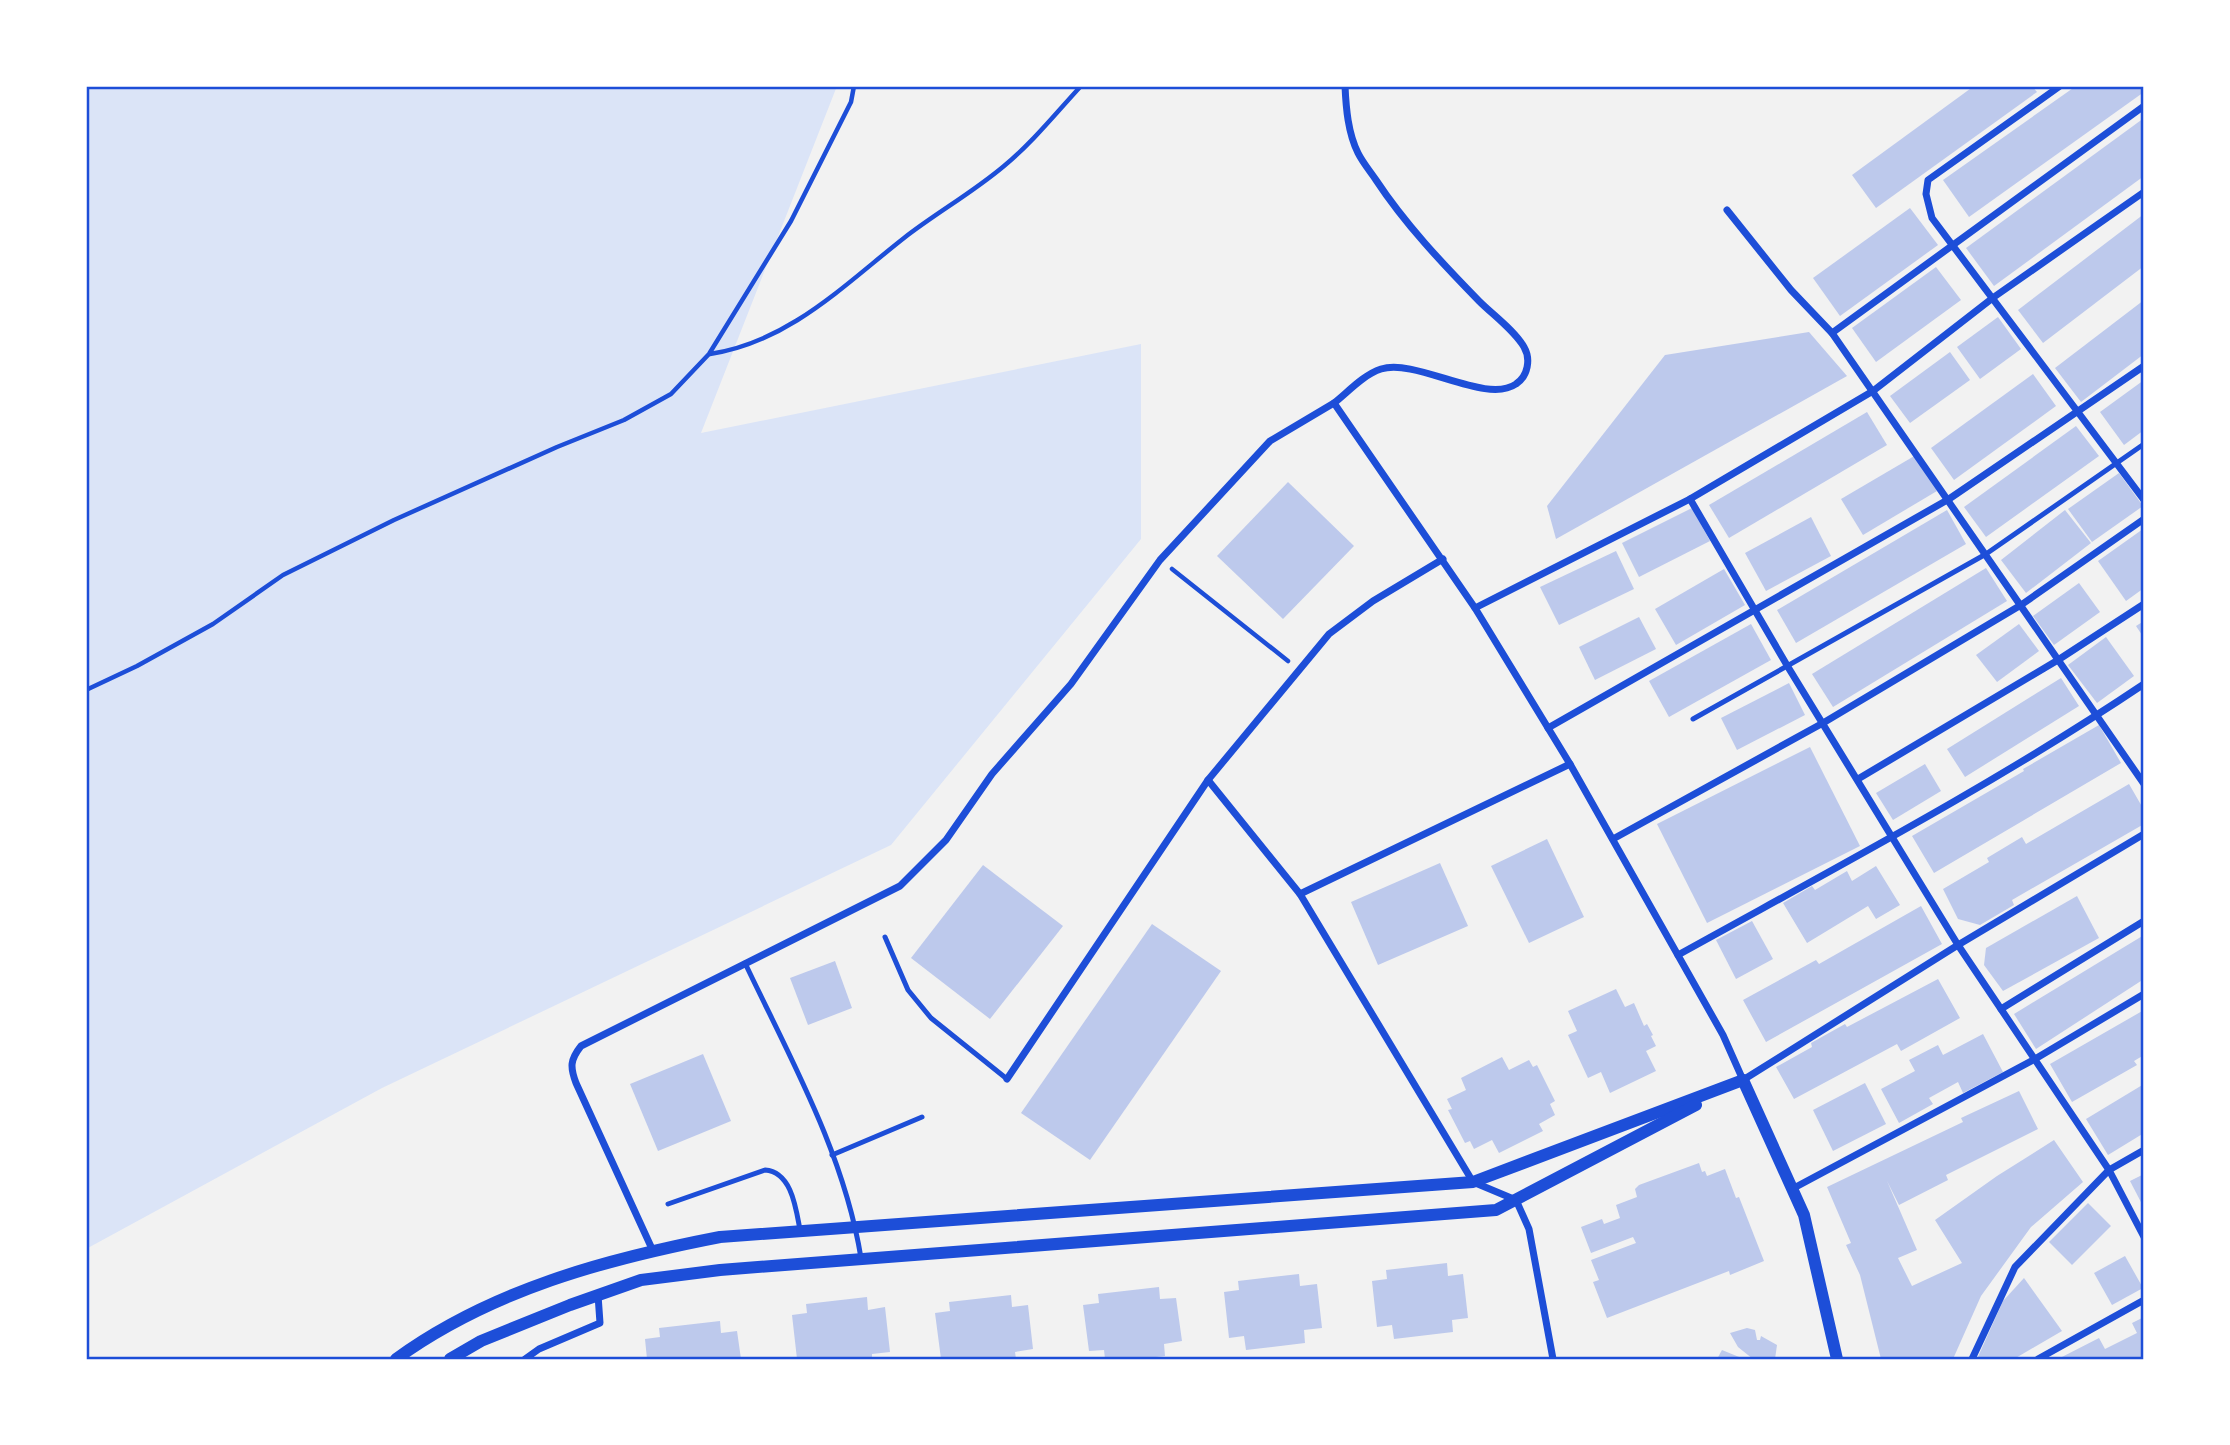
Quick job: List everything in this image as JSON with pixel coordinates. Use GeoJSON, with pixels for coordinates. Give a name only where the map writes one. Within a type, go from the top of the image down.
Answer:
{"type":"FeatureCollection","features":[{"type":"Feature","properties":{"kind":"street"},"geometry":{"type":"LineString","coordinates":[[653,1251],[570,1068],[573,1056],[581,1046],[900,886],[946,840],[992,774],[1071,684],[1160,560],[1270,441],[1334,403],[1371,374],[1391,367],[1403,367],[1446,380],[1500,389],[1516,384],[1527,370],[1528,361],[1523,345],[1454,275],[1387,198],[1358,154],[1349,121],[1345,86]]}},
{"type":"Feature","properties":{"kind":"street"},"geometry":{"type":"LineString","coordinates":[[2060,86],[1928,180],[1926,194],[1933,218],[2144,500]]}},
{"type":"Feature","properties":{"kind":"street"},"geometry":{"type":"LineString","coordinates":[[1832,333],[2144,106]]}},
{"type":"Feature","properties":{"kind":"street"},"geometry":{"type":"LineString","coordinates":[[1475,608],[1690,499],[1872,391],[1994,297],[2144,192]]}},
{"type":"Feature","properties":{"kind":"street"},"geometry":{"type":"LineString","coordinates":[[1727,210],[1791,290],[1832,333],[2144,784]]}},
{"type":"Feature","properties":{"kind":"street"},"geometry":{"type":"LineString","coordinates":[[1548,728],[1949,499],[2144,366]]}},
{"type":"Feature","properties":{"kind":"street"},"geometry":{"type":"LineString","coordinates":[[1334,403],[1475,608],[1570,764],[1723,1035],[1804,1215],[1837,1359]]}},
{"type":"Feature","properties":{"kind":"street"},"geometry":{"type":"LineString","coordinates":[[1690,499],[1788,667],[1958,945],[2109,1170],[2144,1237]]}},
{"type":"Feature","properties":{"kind":"street"},"geometry":{"type":"LineString","coordinates":[[1613,839],[1823,723],[2021,605],[2144,519]]}},
{"type":"Feature","properties":{"kind":"street"},"geometry":{"type":"LineString","coordinates":[[1007,1079],[1208,780],[1329,634],[1373,601],[1443,559]]}},
{"type":"Feature","properties":{"kind":"street"},"geometry":{"type":"LineString","coordinates":[[1858,779],[2059,660],[2144,604]]}},
{"type":"Feature","properties":{"kind":"street"},"geometry":{"type":"LineString","coordinates":[[1678,955],[1893,835],[2097,716],[2144,684]]}},
{"type":"Feature","properties":{"kind":"street"},"geometry":{"type":"LineString","coordinates":[[1300,894],[1570,764]]}},
{"type":"Feature","properties":{"kind":"street"},"geometry":{"type":"LineString","coordinates":[[1208,780],[1300,894],[1473,1182],[1516,1200],[1529,1229],[1553,1359]]}},
{"type":"Feature","properties":{"kind":"street"},"geometry":{"type":"LineString","coordinates":[[450,1359],[481,1341],[641,1280],[720,1270],[1496,1210],[1743,1080],[1958,945],[2144,834]]}},
{"type":"Feature","properties":{"kind":"street"},"geometry":{"type":"LineString","coordinates":[[2001,1009],[2144,921]]}},
{"type":"Feature","properties":{"kind":"street"},"geometry":{"type":"LineString","coordinates":[[1792,1189],[2035,1059],[2144,994]]}},
{"type":"Feature","properties":{"kind":"street"},"geometry":{"type":"LineString","coordinates":[[396,1359],[421,1341],[491,1304],[601,1263],[720,1237],[1473,1182],[1743,1080]]}},
{"type":"Feature","properties":{"kind":"street"},"geometry":{"type":"LineString","coordinates":[[1972,1359],[2015,1267],[2109,1170],[2144,1150]]}},
{"type":"Feature","properties":{"kind":"street"},"geometry":{"type":"LineString","coordinates":[[525,1359],[540,1349],[600,1323],[598,1295]]}},
{"type":"Feature","properties":{"kind":"street"},"geometry":{"type":"LineString","coordinates":[[2038,1359],[2144,1300]]}},
{"type":"Feature","properties":{"kind":"lane"},"geometry":{"type":"LineString","coordinates":[[1693,719],[1986,554],[2144,444]]}},
{"type":"Feature","properties":{"kind":"lane"},"geometry":{"type":"LineString","coordinates":[[885,937],[908,990],[931,1018],[1007,1079]]}},
{"type":"Feature","properties":{"kind":"lane"},"geometry":{"type":"LineString","coordinates":[[745,963],[823,1128],[852,1210],[861,1259]]}},
{"type":"Feature","properties":{"kind":"lane"},"geometry":{"type":"LineString","coordinates":[[832,1155],[922,1117]]}},
{"type":"Feature","properties":{"kind":"lane"},"geometry":{"type":"LineString","coordinates":[[668,1204],[765,1170],[772,1170],[779,1173],[787,1184],[800,1231]]}},
{"type":"Feature","properties":{"kind":"path"},"geometry":{"type":"LineString","coordinates":[[86,690],[137,666],[213,624],[283,575],[394,520],[624,420],[671,394],[709,354],[791,221],[852,103],[854,86]]}},
{"type":"Feature","properties":{"kind":"path"},"geometry":{"type":"LineString","coordinates":[[709,354],[728,351],[782,331],[831,298],[904,238],[1003,167],[1026,147],[1081,86]]}},
{"type":"Feature","properties":{"kind":"path"},"geometry":{"type":"LineString","coordinates":[[1160,560],[1299,670]]}},
{"type":"Feature","properties":{"kind":"shaded area"},"geometry":{"type":"Polygon","coordinates":[[[86,86],[837,86],[701,433],[1141,344],[1141,539],[891,845],[382,1088],[86,1249],[86,86]]]}},
{"type":"Feature","properties":{"kind":"building"},"geometry":{"type":"Polygon","coordinates":[[[1974,86],[2032,86],[2037,92],[1876,208],[1852,175],[1974,86]]]}},
{"type":"Feature","properties":{"kind":"building"},"geometry":{"type":"Polygon","coordinates":[[[2076,86],[2142,86],[2144,92],[1969,217],[1943,180],[2076,86]]]}},
{"type":"Feature","properties":{"kind":"building"},"geometry":{"type":"Polygon","coordinates":[[[2144,118],[2144,176],[1994,286],[1966,248],[2144,118]]]}},
{"type":"Feature","properties":{"kind":"building"},"geometry":{"type":"Polygon","coordinates":[[[1910,208],[1938,245],[1840,316],[1813,278],[1910,208]]]}},
{"type":"Feature","properties":{"kind":"building"},"geometry":{"type":"Polygon","coordinates":[[[2144,214],[2144,266],[2043,343],[2018,310],[2144,214]]]}},
{"type":"Feature","properties":{"kind":"building"},"geometry":{"type":"Polygon","coordinates":[[[1936,267],[1961,300],[1876,362],[1852,328],[1936,267]]]}},
{"type":"Feature","properties":{"kind":"building"},"geometry":{"type":"Polygon","coordinates":[[[2144,300],[2144,354],[2081,402],[2055,368],[2144,300]]]}},
{"type":"Feature","properties":{"kind":"building"},"geometry":{"type":"Polygon","coordinates":[[[1998,317],[2021,349],[1980,379],[1957,347],[1998,317]]]}},
{"type":"Feature","properties":{"kind":"building"},"geometry":{"type":"Polygon","coordinates":[[[1809,332],[1847,376],[1556,539],[1547,506],[1665,355],[1809,332]]]}},
{"type":"Feature","properties":{"kind":"building"},"geometry":{"type":"Polygon","coordinates":[[[1950,352],[1970,380],[1910,423],[1890,396],[1950,352]]]}},
{"type":"Feature","properties":{"kind":"building"},"geometry":{"type":"Polygon","coordinates":[[[2033,374],[2056,406],[1954,480],[1931,448],[2033,374]]]}},
{"type":"Feature","properties":{"kind":"building"},"geometry":{"type":"Polygon","coordinates":[[[2144,380],[2144,430],[2124,445],[2100,412],[2144,380]]]}},
{"type":"Feature","properties":{"kind":"building"},"geometry":{"type":"Polygon","coordinates":[[[1867,412],[1887,445],[1729,538],[1709,505],[1867,412]]]}},
{"type":"Feature","properties":{"kind":"building"},"geometry":{"type":"Polygon","coordinates":[[[2076,426],[2099,456],[1986,537],[1964,507],[2076,426]]]}},
{"type":"Feature","properties":{"kind":"building"},"geometry":{"type":"Polygon","coordinates":[[[1916,455],[1937,491],[1863,535],[1841,499],[1916,455]]]}},
{"type":"Feature","properties":{"kind":"building"},"geometry":{"type":"Polygon","coordinates":[[[2119,473],[2143,506],[2092,542],[2068,509],[2119,473]]]}},
{"type":"Feature","properties":{"kind":"building"},"geometry":{"type":"Polygon","coordinates":[[[1288,482],[1354,546],[1283,619],[1217,556],[1288,482]]]}},
{"type":"Feature","properties":{"kind":"building"},"geometry":{"type":"Polygon","coordinates":[[[1692,508],[1710,541],[1639,577],[1622,543],[1692,508]]]}},
{"type":"Feature","properties":{"kind":"building"},"geometry":{"type":"Polygon","coordinates":[[[1947,510],[1966,544],[1796,643],[1777,610],[1947,510]]]}},
{"type":"Feature","properties":{"kind":"building"},"geometry":{"type":"Polygon","coordinates":[[[2065,510],[2091,543],[2026,593],[2001,560],[2065,510]]]}},
{"type":"Feature","properties":{"kind":"building"},"geometry":{"type":"Polygon","coordinates":[[[1811,517],[1831,556],[1766,591],[1745,553],[1811,517]]]}},
{"type":"Feature","properties":{"kind":"building"},"geometry":{"type":"Polygon","coordinates":[[[2143,529],[2144,588],[2126,601],[2098,561],[2143,529]]]}},
{"type":"Feature","properties":{"kind":"building"},"geometry":{"type":"Polygon","coordinates":[[[1616,551],[1634,589],[1559,625],[1540,587],[1616,551]]]}},
{"type":"Feature","properties":{"kind":"building"},"geometry":{"type":"Polygon","coordinates":[[[1986,568],[2007,601],[1833,707],[1812,674],[1986,568]]]}},
{"type":"Feature","properties":{"kind":"building"},"geometry":{"type":"Polygon","coordinates":[[[1724,569],[1745,605],[1676,645],[1655,609],[1724,569]]]}},
{"type":"Feature","properties":{"kind":"building"},"geometry":{"type":"Polygon","coordinates":[[[2079,583],[2100,612],[2054,645],[2033,616],[2079,583]]]}},
{"type":"Feature","properties":{"kind":"building"},"geometry":{"type":"Polygon","coordinates":[[[1639,617],[1656,649],[1595,680],[1579,647],[1639,617]]]}},
{"type":"Feature","properties":{"kind":"building"},"geometry":{"type":"Polygon","coordinates":[[[2144,621],[2144,638],[2136,626],[2144,621]]]}},
{"type":"Feature","properties":{"kind":"building"},"geometry":{"type":"Polygon","coordinates":[[[1751,624],[1771,660],[1669,717],[1649,681],[1751,624]]]}},
{"type":"Feature","properties":{"kind":"building"},"geometry":{"type":"Polygon","coordinates":[[[2019,624],[2039,651],[1997,682],[1976,655],[2019,624]]]}},
{"type":"Feature","properties":{"kind":"building"},"geometry":{"type":"Polygon","coordinates":[[[2106,637],[2134,676],[2097,703],[2068,665],[2106,637]]]}},
{"type":"Feature","properties":{"kind":"building"},"geometry":{"type":"Polygon","coordinates":[[[2061,678],[2079,706],[1965,777],[1947,749],[2061,678]]]}},
{"type":"Feature","properties":{"kind":"building"},"geometry":{"type":"Polygon","coordinates":[[[1789,683],[1805,715],[1737,750],[1721,718],[1789,683]]]}},
{"type":"Feature","properties":{"kind":"building"},"geometry":{"type":"Polygon","coordinates":[[[2099,725],[2121,763],[1934,873],[1912,836],[2099,725]]]}},
{"type":"Feature","properties":{"kind":"building"},"geometry":{"type":"Polygon","coordinates":[[[1810,747],[1860,846],[1707,923],[1657,824],[1810,747]]]}},
{"type":"Feature","properties":{"kind":"building"},"geometry":{"type":"Polygon","coordinates":[[[1925,764],[1941,791],[1893,820],[1876,793],[1925,764]]]}},
{"type":"Feature","properties":{"kind":"building"},"geometry":{"type":"Polygon","coordinates":[[[2129,784],[2144,810],[2144,824],[2012,900],[2014,905],[1980,925],[1958,919],[1943,889],[1989,862],[1987,858],[2022,837],[2026,844],[2129,784]]]}},
{"type":"Feature","properties":{"kind":"building"},"geometry":{"type":"Polygon","coordinates":[[[1547,839],[1584,917],[1529,943],[1491,866],[1547,839]]]}},
{"type":"Feature","properties":{"kind":"building"},"geometry":{"type":"Polygon","coordinates":[[[1440,863],[1468,926],[1378,965],[1351,902],[1440,863]]]}},
{"type":"Feature","properties":{"kind":"building"},"geometry":{"type":"Polygon","coordinates":[[[983,865],[1063,926],[990,1019],[911,958],[983,865]]]}},
{"type":"Feature","properties":{"kind":"building"},"geometry":{"type":"Polygon","coordinates":[[[1876,866],[1900,905],[1876,919],[1868,906],[1807,943],[1783,903],[1812,886],[1815,890],[1847,871],[1852,881],[1876,866]]]}},
{"type":"Feature","properties":{"kind":"building"},"geometry":{"type":"Polygon","coordinates":[[[2077,896],[2099,938],[2003,991],[1984,965],[1986,948],[2077,896]]]}},
{"type":"Feature","properties":{"kind":"building"},"geometry":{"type":"Polygon","coordinates":[[[1921,906],[1942,944],[1766,1042],[1743,1000],[1816,960],[1819,964],[1921,906]]]}},
{"type":"Feature","properties":{"kind":"building"},"geometry":{"type":"Polygon","coordinates":[[[1752,921],[1773,959],[1736,979],[1716,940],[1752,921]]]}},
{"type":"Feature","properties":{"kind":"building"},"geometry":{"type":"Polygon","coordinates":[[[1152,924],[1221,971],[1090,1160],[1021,1113],[1152,924]]]}},
{"type":"Feature","properties":{"kind":"building"},"geometry":{"type":"Polygon","coordinates":[[[2144,935],[2144,979],[2036,1049],[2014,1014],[2144,935]]]}},
{"type":"Feature","properties":{"kind":"building"},"geometry":{"type":"Polygon","coordinates":[[[835,961],[852,1008],[808,1025],[790,978],[835,961]]]}},
{"type":"Feature","properties":{"kind":"building"},"geometry":{"type":"Polygon","coordinates":[[[1938,979],[1960,1018],[1901,1051],[1897,1044],[1794,1099],[1776,1067],[1845,1024],[1847,1027],[1938,979]]]}},
{"type":"Feature","properties":{"kind":"building"},"geometry":{"type":"Polygon","coordinates":[[[1616,989],[1625,1007],[1634,1003],[1644,1026],[1647,1024],[1653,1035],[1651,1036],[1656,1046],[1646,1051],[1656,1071],[1610,1093],[1601,1072],[1588,1078],[1568,1035],[1577,1031],[1568,1011],[1616,989]]]}},
{"type":"Feature","properties":{"kind":"building"},"geometry":{"type":"Polygon","coordinates":[[[2144,1010],[2144,1055],[2134,1061],[2137,1065],[2072,1102],[2050,1064],[2144,1010]]]}},
{"type":"Feature","properties":{"kind":"building"},"geometry":{"type":"Polygon","coordinates":[[[1983,1034],[2003,1072],[1963,1093],[1958,1082],[1929,1098],[1933,1104],[1899,1123],[1881,1089],[1915,1071],[1909,1060],[1938,1045],[1943,1055],[1983,1034]]]}},
{"type":"Feature","properties":{"kind":"building"},"geometry":{"type":"Polygon","coordinates":[[[703,1054],[731,1121],[658,1151],[630,1084],[703,1054]]]}},
{"type":"Feature","properties":{"kind":"building"},"geometry":{"type":"Polygon","coordinates":[[[1502,1057],[1509,1070],[1529,1060],[1533,1067],[1537,1065],[1555,1101],[1550,1104],[1555,1115],[1539,1124],[1543,1131],[1499,1153],[1492,1140],[1474,1149],[1470,1141],[1465,1143],[1448,1110],[1452,1109],[1447,1099],[1466,1090],[1461,1078],[1502,1057]]]}},
{"type":"Feature","properties":{"kind":"building"},"geometry":{"type":"Polygon","coordinates":[[[1865,1083],[1886,1124],[1833,1151],[1813,1110],[1865,1083]]]}},
{"type":"Feature","properties":{"kind":"building"},"geometry":{"type":"Polygon","coordinates":[[[2144,1084],[2144,1133],[2108,1155],[2086,1119],[2144,1084]]]}},
{"type":"Feature","properties":{"kind":"building"},"geometry":{"type":"Polygon","coordinates":[[[2019,1091],[2038,1129],[1946,1175],[1948,1180],[1899,1205],[1887,1181],[1917,1250],[1898,1258],[1912,1286],[1962,1263],[1935,1220],[2054,1140],[2083,1182],[2031,1227],[1981,1296],[1953,1359],[1881,1359],[1860,1275],[1846,1245],[1851,1243],[1827,1187],[1963,1122],[1961,1118],[2019,1091]]]}},
{"type":"Feature","properties":{"kind":"building"},"geometry":{"type":"Polygon","coordinates":[[[1699,1163],[1702,1172],[1705,1171],[1707,1176],[1725,1169],[1764,1261],[1730,1275],[1729,1271],[1607,1318],[1593,1282],[1599,1280],[1591,1260],[1636,1243],[1633,1237],[1591,1253],[1581,1227],[1602,1219],[1604,1224],[1620,1218],[1616,1205],[1637,1197],[1635,1189],[1639,1185],[1699,1163]]]}},
{"type":"Feature","properties":{"kind":"building"},"geometry":{"type":"Polygon","coordinates":[[[2144,1174],[2144,1208],[2130,1181],[2144,1174]]]}},
{"type":"Feature","properties":{"kind":"building"},"geometry":{"type":"Polygon","coordinates":[[[2088,1203],[2111,1226],[2072,1265],[2049,1242],[2088,1203]]]}},
{"type":"Feature","properties":{"kind":"building"},"geometry":{"type":"Polygon","coordinates":[[[2125,1256],[2143,1288],[2112,1305],[2094,1273],[2125,1256]]]}},
{"type":"Feature","properties":{"kind":"building"},"geometry":{"type":"Polygon","coordinates":[[[1447,1263],[1448,1276],[1463,1274],[1468,1318],[1452,1320],[1453,1332],[1394,1339],[1392,1325],[1377,1327],[1372,1281],[1387,1279],[1386,1270],[1447,1263]]]}},
{"type":"Feature","properties":{"kind":"building"},"geometry":{"type":"Polygon","coordinates":[[[1299,1274],[1300,1286],[1317,1284],[1322,1328],[1304,1330],[1305,1343],[1246,1350],[1244,1336],[1229,1338],[1224,1292],[1239,1290],[1238,1281],[1299,1274]]]}},
{"type":"Feature","properties":{"kind":"building"},"geometry":{"type":"Polygon","coordinates":[[[2024,1278],[2062,1331],[2014,1359],[1977,1359],[2003,1301],[2024,1278]]]}},
{"type":"Feature","properties":{"kind":"building"},"geometry":{"type":"Polygon","coordinates":[[[1159,1287],[1160,1299],[1176,1298],[1182,1341],[1164,1344],[1165,1356],[1138,1359],[1105,1359],[1104,1350],[1089,1351],[1083,1305],[1099,1303],[1098,1294],[1159,1287]]]}},
{"type":"Feature","properties":{"kind":"building"},"geometry":{"type":"Polygon","coordinates":[[[1011,1295],[1012,1307],[1028,1305],[1033,1349],[1015,1352],[1016,1359],[941,1359],[935,1313],[950,1311],[949,1302],[1011,1295]]]}},
{"type":"Feature","properties":{"kind":"building"},"geometry":{"type":"Polygon","coordinates":[[[867,1297],[868,1310],[885,1307],[890,1352],[872,1354],[872,1359],[797,1359],[792,1315],[807,1313],[806,1304],[867,1297]]]}},
{"type":"Feature","properties":{"kind":"building"},"geometry":{"type":"Polygon","coordinates":[[[2144,1317],[2144,1357],[2140,1359],[2058,1359],[2099,1338],[2105,1349],[2137,1333],[2132,1323],[2144,1317]]]}},
{"type":"Feature","properties":{"kind":"building"},"geometry":{"type":"Polygon","coordinates":[[[720,1321],[721,1333],[737,1331],[741,1359],[647,1359],[645,1339],[660,1337],[659,1328],[720,1321]]]}},
{"type":"Feature","properties":{"kind":"building"},"geometry":{"type":"Polygon","coordinates":[[[1747,1328],[1755,1330],[1757,1340],[1760,1340],[1761,1336],[1777,1345],[1775,1359],[1753,1359],[1738,1347],[1730,1333],[1747,1328]]]}},
{"type":"Feature","properties":{"kind":"building"},"geometry":{"type":"Polygon","coordinates":[[[1722,1350],[1744,1359],[1717,1359],[1722,1350]]]}}]}
